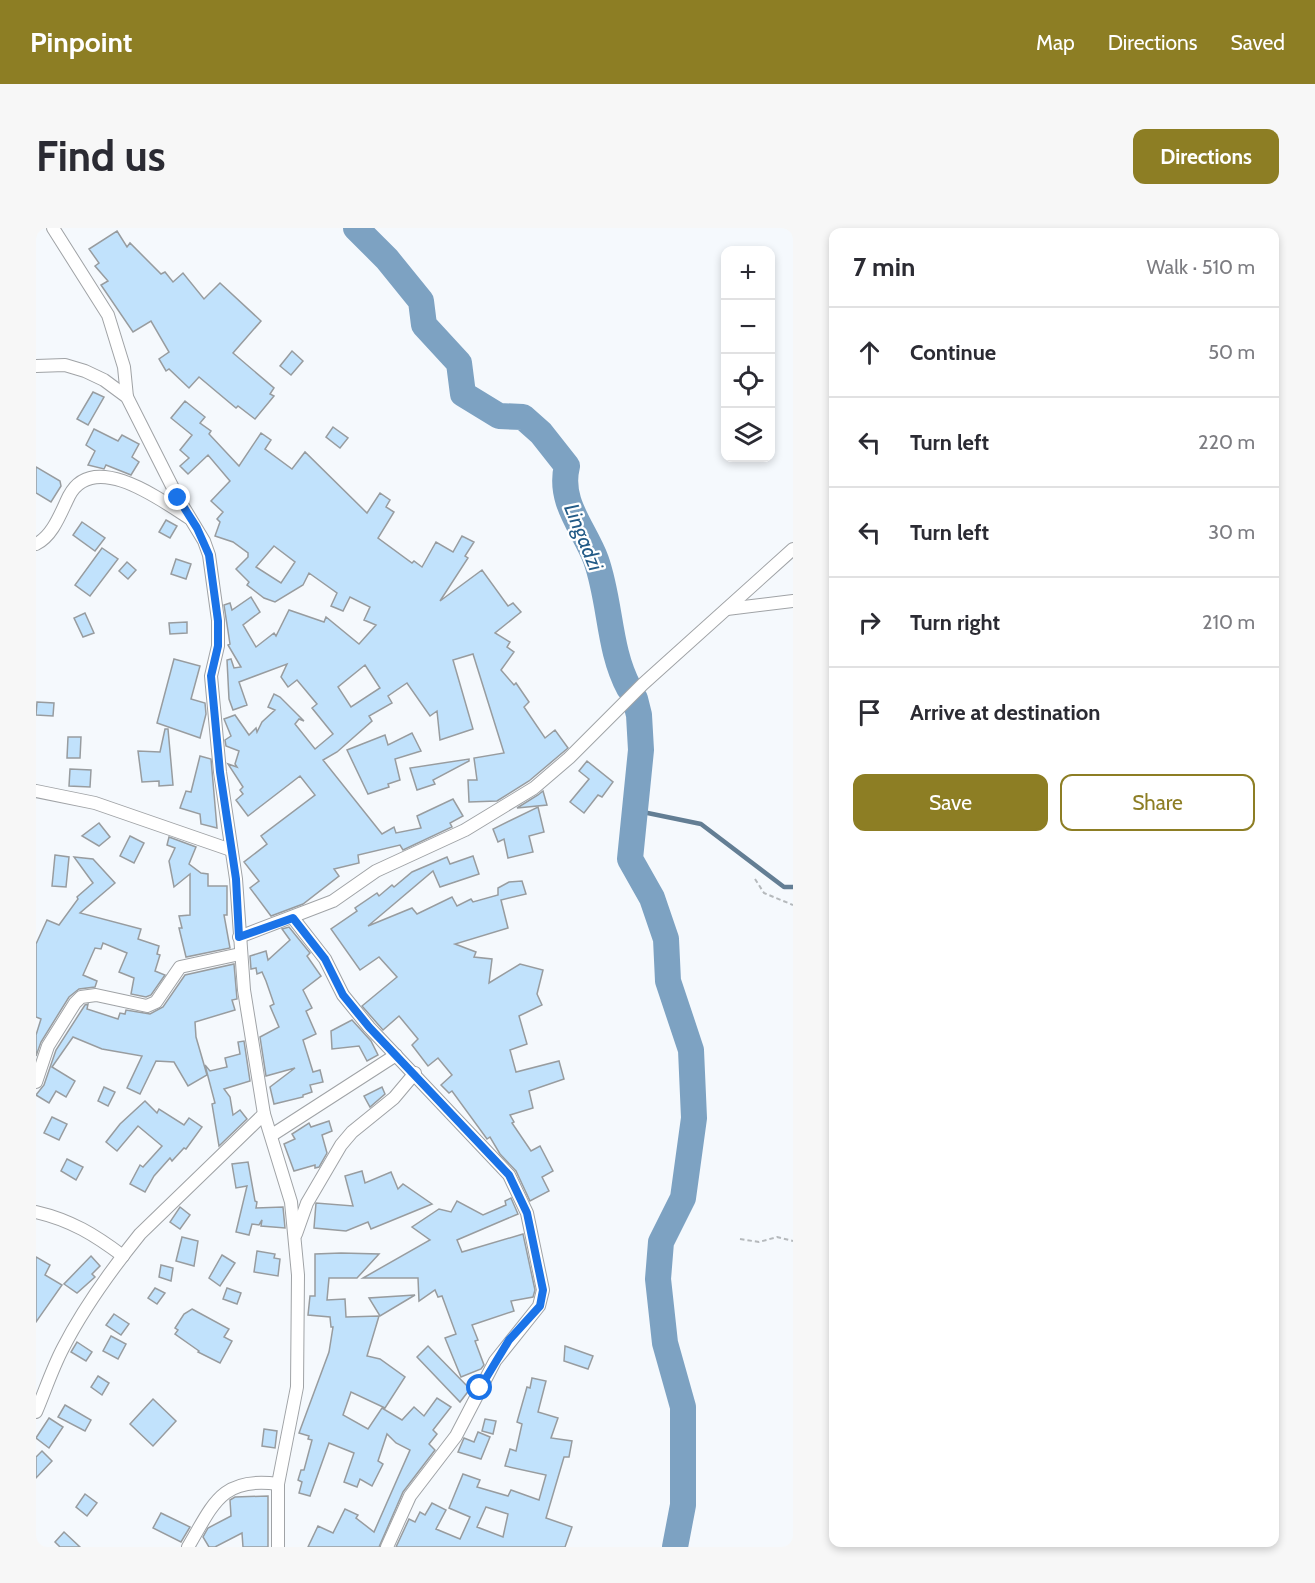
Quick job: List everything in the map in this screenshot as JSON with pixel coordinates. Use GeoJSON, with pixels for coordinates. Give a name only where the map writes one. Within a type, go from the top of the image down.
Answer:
{"type":"FeatureCollection","features":[{"type":"Feature","properties":{"kind":"street"},"geometry":{"type":"LineString","coordinates":[[53,228],[108,315],[124,367],[127,397],[209,555],[218,621],[218,646],[211,676],[250,1036],[264,1114],[291,1203],[295,1238],[298,1294],[297,1386],[278,1485],[278,1547]]}},
{"type":"Feature","properties":{"kind":"street"},"geometry":{"type":"LineString","coordinates":[[36,366],[65,365],[85,371],[104,380],[127,397]]}},
{"type":"Feature","properties":{"kind":"street"},"geometry":{"type":"LineString","coordinates":[[36,544],[61,516],[70,494],[86,478],[106,475],[127,483],[192,520]]}},
{"type":"Feature","properties":{"kind":"street"},"geometry":{"type":"LineString","coordinates":[[239,937],[333,901],[376,871],[465,830],[534,788],[569,758],[643,684],[793,549]]}},
{"type":"Feature","properties":{"kind":"street"},"geometry":{"type":"LineString","coordinates":[[727,609],[793,600]]}},
{"type":"Feature","properties":{"kind":"street"},"geometry":{"type":"LineString","coordinates":[[36,791],[95,803],[231,850]]}},
{"type":"Feature","properties":{"kind":"street"},"geometry":{"type":"LineString","coordinates":[[293,918],[325,959],[343,995],[513,1181],[527,1213],[543,1296],[535,1311],[509,1340],[495,1360],[456,1436],[411,1496],[387,1547]]}},
{"type":"Feature","properties":{"kind":"street"},"geometry":{"type":"LineString","coordinates":[[36,1083],[42,1060],[56,1031],[81,997],[96,995],[147,1006],[156,1002],[180,967],[240,954]]}},
{"type":"Feature","properties":{"kind":"street"},"geometry":{"type":"LineString","coordinates":[[272,1135],[396,1055]]}},
{"type":"Feature","properties":{"kind":"street"},"geometry":{"type":"LineString","coordinates":[[295,1238],[307,1203],[341,1145],[352,1132],[394,1098],[415,1073]]}},
{"type":"Feature","properties":{"kind":"street"},"geometry":{"type":"LineString","coordinates":[[36,1412],[52,1370],[81,1315],[123,1256],[140,1234],[264,1114]]}},
{"type":"Feature","properties":{"kind":"street"},"geometry":{"type":"LineString","coordinates":[[36,1212],[60,1218],[89,1230],[123,1256]]}},
{"type":"Feature","properties":{"kind":"street"},"geometry":{"type":"LineString","coordinates":[[188,1547],[221,1494],[230,1488],[259,1482],[278,1485]]}},
{"type":"Feature","properties":{"kind":"path"},"geometry":{"type":"LineString","coordinates":[[755,879],[764,893],[793,905]]}},
{"type":"Feature","properties":{"kind":"path"},"geometry":{"type":"LineString","coordinates":[[740,1239],[759,1242],[777,1237],[793,1241]]}},
{"type":"Feature","properties":{"kind":"building"},"geometry":{"type":"Polygon","coordinates":[[[117,231],[127,247],[130,243],[161,274],[165,272],[173,282],[183,273],[204,299],[220,283],[261,321],[233,353],[274,388],[270,394],[274,396],[255,419],[238,406],[236,408],[199,377],[189,388],[169,369],[166,371],[159,359],[169,352],[151,321],[133,332],[101,285],[108,281],[95,266],[99,263],[89,249],[117,231]]]}},
{"type":"Feature","properties":{"kind":"building"},"geometry":{"type":"Polygon","coordinates":[[[292,351],[303,361],[291,375],[280,366],[292,351]]]}},
{"type":"Feature","properties":{"kind":"building"},"geometry":{"type":"Polygon","coordinates":[[[93,392],[104,397],[88,425],[77,419],[93,392]]]}},
{"type":"Feature","properties":{"kind":"building"},"geometry":{"type":"Polygon","coordinates":[[[185,401],[205,417],[200,423],[211,431],[209,434],[239,466],[261,433],[271,440],[265,449],[292,469],[305,452],[367,513],[380,493],[390,500],[386,507],[394,512],[378,538],[412,563],[414,561],[422,567],[436,542],[453,552],[462,536],[474,542],[465,556],[468,558],[440,601],[482,570],[508,606],[513,603],[521,612],[495,633],[510,642],[507,647],[514,652],[501,670],[514,685],[516,683],[529,702],[524,707],[545,738],[555,730],[568,748],[529,781],[497,801],[469,802],[468,780],[477,780],[474,758],[504,753],[473,654],[453,660],[473,729],[440,740],[437,711],[430,716],[407,683],[388,696],[392,703],[369,716],[372,721],[337,752],[323,760],[382,834],[394,827],[396,833],[421,828],[417,816],[453,799],[463,816],[450,823],[452,827],[403,850],[400,845],[358,855],[359,863],[334,869],[339,876],[303,904],[271,916],[250,888],[259,881],[244,862],[267,844],[261,836],[315,795],[300,776],[248,816],[236,800],[243,794],[240,790],[243,787],[228,764],[237,767],[235,764],[239,751],[226,746],[225,740],[231,736],[224,719],[235,715],[249,735],[256,728],[257,732],[262,722],[275,710],[268,707],[274,694],[304,721],[299,719],[295,724],[315,749],[333,734],[312,708],[317,704],[297,680],[288,687],[281,677],[287,664],[239,682],[247,705],[233,710],[229,699],[227,660],[231,659],[234,668],[241,667],[228,645],[230,644],[224,605],[230,603],[232,610],[251,597],[260,612],[243,625],[256,647],[274,633],[276,636],[289,610],[324,622],[326,617],[359,644],[376,625],[364,620],[370,607],[350,597],[343,611],[331,606],[337,593],[309,573],[303,585],[275,602],[264,598],[247,585],[249,582],[236,569],[248,557],[248,553],[233,542],[215,536],[220,522],[217,519],[223,512],[211,501],[230,481],[208,455],[188,474],[180,466],[189,458],[180,450],[192,435],[171,418],[185,401]],[[274,546],[256,567],[281,583],[295,562],[274,546]],[[365,665],[338,687],[351,707],[380,688],[365,665]]]}},
{"type":"Feature","properties":{"kind":"building"},"geometry":{"type":"Polygon","coordinates":[[[333,427],[348,438],[340,448],[326,437],[333,427]]]}},
{"type":"Feature","properties":{"kind":"building"},"geometry":{"type":"Polygon","coordinates":[[[94,429],[118,441],[122,435],[139,444],[132,457],[139,462],[131,475],[106,465],[104,469],[88,465],[95,451],[86,445],[94,429]]]}},
{"type":"Feature","properties":{"kind":"building"},"geometry":{"type":"Polygon","coordinates":[[[36,467],[60,481],[61,486],[51,502],[36,493],[36,467]]]}},
{"type":"Feature","properties":{"kind":"building"},"geometry":{"type":"Polygon","coordinates":[[[166,520],[177,526],[170,538],[159,532],[166,520]]]}},
{"type":"Feature","properties":{"kind":"building"},"geometry":{"type":"Polygon","coordinates":[[[82,522],[105,538],[95,551],[73,535],[82,522]]]}},
{"type":"Feature","properties":{"kind":"building"},"geometry":{"type":"Polygon","coordinates":[[[102,548],[118,559],[90,596],[75,585],[102,548]]]}},
{"type":"Feature","properties":{"kind":"building"},"geometry":{"type":"Polygon","coordinates":[[[176,559],[191,564],[186,579],[171,574],[176,559]]]}},
{"type":"Feature","properties":{"kind":"building"},"geometry":{"type":"Polygon","coordinates":[[[127,562],[136,570],[128,579],[119,571],[127,562]]]}},
{"type":"Feature","properties":{"kind":"building"},"geometry":{"type":"Polygon","coordinates":[[[85,613],[94,633],[83,637],[74,618],[85,613]]]}},
{"type":"Feature","properties":{"kind":"building"},"geometry":{"type":"Polygon","coordinates":[[[187,622],[187,633],[170,634],[169,623],[187,622]]]}},
{"type":"Feature","properties":{"kind":"building"},"geometry":{"type":"Polygon","coordinates":[[[174,659],[200,666],[191,699],[205,703],[206,714],[200,738],[157,723],[174,659]]]}},
{"type":"Feature","properties":{"kind":"building"},"geometry":{"type":"Polygon","coordinates":[[[37,702],[54,703],[53,716],[36,715],[37,702]]]}},
{"type":"Feature","properties":{"kind":"building"},"geometry":{"type":"Polygon","coordinates":[[[165,729],[168,729],[173,785],[159,786],[159,781],[142,782],[138,751],[160,752],[165,729]]]}},
{"type":"Feature","properties":{"kind":"building"},"geometry":{"type":"Polygon","coordinates":[[[412,733],[421,751],[395,759],[400,780],[388,784],[389,787],[368,794],[347,750],[385,735],[388,745],[412,733]]]}},
{"type":"Feature","properties":{"kind":"building"},"geometry":{"type":"Polygon","coordinates":[[[68,737],[81,737],[80,758],[67,758],[68,737]]]}},
{"type":"Feature","properties":{"kind":"building"},"geometry":{"type":"Polygon","coordinates":[[[200,756],[211,759],[217,828],[201,824],[200,814],[180,808],[186,791],[191,792],[200,756]]]}},
{"type":"Feature","properties":{"kind":"building"},"geometry":{"type":"Polygon","coordinates":[[[469,759],[433,780],[435,784],[417,790],[410,768],[469,759]]]}},
{"type":"Feature","properties":{"kind":"building"},"geometry":{"type":"Polygon","coordinates":[[[587,761],[613,782],[602,797],[598,795],[584,813],[570,802],[589,779],[579,771],[587,761]]]}},
{"type":"Feature","properties":{"kind":"building"},"geometry":{"type":"Polygon","coordinates":[[[70,769],[91,770],[90,787],[69,786],[70,769]]]}},
{"type":"Feature","properties":{"kind":"building"},"geometry":{"type":"Polygon","coordinates":[[[543,791],[547,805],[517,808],[538,795],[543,791]]]}},
{"type":"Feature","properties":{"kind":"building"},"geometry":{"type":"Polygon","coordinates":[[[538,807],[544,832],[529,836],[533,852],[508,858],[504,839],[498,842],[493,829],[538,807]]]}},
{"type":"Feature","properties":{"kind":"building"},"geometry":{"type":"Polygon","coordinates":[[[99,823],[110,837],[99,846],[82,836],[99,823]]]}},
{"type":"Feature","properties":{"kind":"building"},"geometry":{"type":"Polygon","coordinates":[[[130,836],[144,843],[134,863],[120,856],[130,836]]]}},
{"type":"Feature","properties":{"kind":"building"},"geometry":{"type":"Polygon","coordinates":[[[169,837],[196,847],[189,864],[201,873],[208,874],[208,886],[227,886],[227,915],[224,915],[230,948],[186,957],[179,928],[182,928],[179,916],[190,915],[190,874],[174,887],[169,861],[175,848],[167,845],[169,837]]]}},
{"type":"Feature","properties":{"kind":"building"},"geometry":{"type":"Polygon","coordinates":[[[55,855],[69,857],[66,887],[52,886],[55,855]]]}},
{"type":"Feature","properties":{"kind":"building"},"geometry":{"type":"Polygon","coordinates":[[[473,856],[479,874],[440,887],[433,871],[368,926],[412,908],[417,914],[452,897],[457,906],[471,899],[473,902],[498,895],[498,888],[509,882],[522,881],[526,894],[501,900],[508,928],[455,944],[476,952],[474,957],[492,959],[489,983],[520,964],[543,970],[537,994],[542,1005],[519,1016],[527,1044],[510,1050],[516,1072],[559,1061],[564,1079],[529,1091],[533,1108],[510,1115],[514,1122],[512,1123],[531,1151],[540,1146],[553,1171],[542,1177],[549,1191],[530,1201],[516,1171],[500,1154],[490,1137],[487,1139],[452,1091],[449,1093],[441,1085],[452,1075],[438,1058],[428,1066],[412,1045],[418,1039],[399,1016],[383,1030],[362,1006],[397,977],[379,957],[360,970],[331,929],[357,911],[355,908],[377,893],[379,896],[392,885],[394,887],[412,872],[447,857],[450,864],[473,856]]]}},
{"type":"Feature","properties":{"kind":"building"},"geometry":{"type":"Polygon","coordinates":[[[74,857],[93,859],[115,883],[80,913],[141,929],[138,939],[159,946],[157,954],[160,955],[155,971],[165,975],[151,995],[146,997],[131,994],[134,978],[119,972],[127,953],[103,943],[101,949],[95,948],[83,975],[97,981],[95,987],[79,989],[69,997],[41,1042],[36,1056],[36,1035],[41,1019],[36,1017],[36,944],[47,920],[59,925],[78,899],[77,897],[93,883],[74,857]]]}},
{"type":"Feature","properties":{"kind":"building"},"geometry":{"type":"Polygon","coordinates":[[[289,927],[310,953],[307,956],[321,976],[303,990],[312,1008],[306,1011],[316,1034],[303,1040],[313,1072],[320,1070],[323,1082],[310,1085],[312,1092],[303,1097],[274,1104],[270,1087],[295,1068],[266,1076],[260,1037],[279,1027],[270,1006],[274,1004],[266,981],[262,972],[257,974],[256,968],[251,969],[250,956],[266,951],[268,960],[290,940],[282,929],[289,927]]]}},
{"type":"Feature","properties":{"kind":"building"},"geometry":{"type":"Polygon","coordinates":[[[234,964],[237,999],[232,1000],[235,1010],[195,1022],[196,1037],[207,1075],[188,1086],[174,1062],[156,1061],[140,1094],[127,1088],[142,1056],[102,1049],[73,1037],[52,1067],[75,1081],[66,1097],[56,1091],[49,1103],[36,1095],[44,1085],[56,1050],[85,1005],[88,1004],[87,1009],[118,1019],[120,1013],[125,1014],[126,1010],[150,1014],[163,1007],[185,975],[234,964]]]}},
{"type":"Feature","properties":{"kind":"building"},"geometry":{"type":"Polygon","coordinates":[[[352,1020],[371,1041],[378,1055],[367,1061],[359,1046],[332,1049],[331,1031],[352,1020]]]}},
{"type":"Feature","properties":{"kind":"building"},"geometry":{"type":"Polygon","coordinates":[[[244,1041],[250,1081],[224,1089],[230,1097],[233,1115],[240,1110],[247,1119],[219,1146],[212,1104],[215,1103],[205,1065],[210,1071],[227,1067],[225,1058],[240,1054],[238,1042],[244,1041]]]}},
{"type":"Feature","properties":{"kind":"building"},"geometry":{"type":"Polygon","coordinates":[[[104,1087],[115,1092],[108,1106],[98,1101],[104,1087]]]}},
{"type":"Feature","properties":{"kind":"building"},"geometry":{"type":"Polygon","coordinates":[[[382,1087],[385,1094],[370,1107],[364,1096],[382,1087]]]}},
{"type":"Feature","properties":{"kind":"building"},"geometry":{"type":"Polygon","coordinates":[[[145,1101],[157,1113],[159,1109],[184,1125],[189,1118],[202,1127],[186,1149],[184,1148],[172,1161],[170,1158],[154,1176],[145,1192],[130,1184],[140,1165],[143,1167],[162,1146],[138,1126],[117,1151],[106,1142],[120,1124],[145,1101]]]}},
{"type":"Feature","properties":{"kind":"building"},"geometry":{"type":"Polygon","coordinates":[[[52,1117],[67,1124],[59,1140],[44,1133],[52,1117]]]}},
{"type":"Feature","properties":{"kind":"building"},"geometry":{"type":"Polygon","coordinates":[[[329,1121],[332,1131],[322,1135],[327,1153],[319,1167],[315,1168],[315,1165],[294,1171],[284,1144],[295,1139],[292,1134],[309,1123],[311,1127],[329,1121]]]}},
{"type":"Feature","properties":{"kind":"building"},"geometry":{"type":"Polygon","coordinates":[[[67,1159],[83,1167],[76,1180],[61,1171],[67,1159]]]}},
{"type":"Feature","properties":{"kind":"building"},"geometry":{"type":"Polygon","coordinates":[[[248,1162],[257,1202],[256,1208],[283,1207],[285,1228],[261,1226],[262,1220],[259,1225],[252,1224],[249,1235],[236,1232],[247,1186],[236,1188],[232,1164],[248,1162]]]}},
{"type":"Feature","properties":{"kind":"building"},"geometry":{"type":"Polygon","coordinates":[[[362,1171],[365,1183],[391,1172],[398,1189],[403,1184],[432,1204],[371,1229],[368,1222],[346,1231],[314,1228],[316,1203],[353,1206],[345,1176],[362,1171]]]}},
{"type":"Feature","properties":{"kind":"building"},"geometry":{"type":"Polygon","coordinates":[[[511,1198],[518,1214],[457,1240],[462,1252],[523,1234],[535,1290],[533,1297],[511,1301],[514,1311],[472,1325],[484,1365],[481,1369],[461,1377],[445,1338],[456,1334],[442,1296],[438,1297],[435,1290],[419,1301],[418,1278],[363,1278],[430,1240],[412,1227],[439,1209],[451,1212],[457,1201],[483,1215],[506,1205],[505,1201],[511,1198]]]}},
{"type":"Feature","properties":{"kind":"building"},"geometry":{"type":"Polygon","coordinates":[[[180,1207],[190,1215],[180,1229],[170,1222],[180,1207]]]}},
{"type":"Feature","properties":{"kind":"building"},"geometry":{"type":"Polygon","coordinates":[[[182,1237],[198,1241],[194,1266],[176,1261],[182,1237]]]}},
{"type":"Feature","properties":{"kind":"building"},"geometry":{"type":"Polygon","coordinates":[[[257,1251],[275,1254],[274,1258],[280,1259],[278,1276],[254,1272],[257,1251]]]}},
{"type":"Feature","properties":{"kind":"building"},"geometry":{"type":"Polygon","coordinates":[[[315,1254],[379,1254],[357,1278],[329,1278],[327,1300],[345,1299],[346,1317],[379,1316],[367,1356],[380,1359],[405,1377],[385,1408],[351,1392],[343,1415],[368,1429],[382,1408],[402,1420],[414,1407],[424,1416],[437,1398],[451,1407],[433,1430],[437,1434],[429,1444],[435,1450],[403,1492],[379,1547],[308,1547],[318,1526],[333,1533],[345,1509],[358,1515],[356,1518],[374,1532],[410,1450],[396,1443],[387,1434],[378,1461],[383,1464],[372,1486],[360,1479],[357,1487],[344,1482],[354,1453],[329,1443],[310,1496],[299,1493],[302,1482],[298,1480],[301,1470],[304,1470],[312,1440],[308,1439],[309,1436],[299,1433],[329,1352],[333,1327],[331,1327],[330,1317],[308,1315],[310,1296],[315,1296],[315,1254]]]}},
{"type":"Feature","properties":{"kind":"building"},"geometry":{"type":"Polygon","coordinates":[[[222,1255],[235,1263],[220,1286],[209,1278],[222,1255]]]}},
{"type":"Feature","properties":{"kind":"building"},"geometry":{"type":"Polygon","coordinates":[[[91,1256],[100,1266],[92,1274],[95,1277],[77,1293],[64,1284],[91,1256]]]}},
{"type":"Feature","properties":{"kind":"building"},"geometry":{"type":"Polygon","coordinates":[[[36,1257],[50,1265],[45,1275],[62,1285],[36,1322],[36,1257]]]}},
{"type":"Feature","properties":{"kind":"building"},"geometry":{"type":"Polygon","coordinates":[[[161,1265],[173,1268],[171,1281],[159,1277],[161,1265]]]}},
{"type":"Feature","properties":{"kind":"building"},"geometry":{"type":"Polygon","coordinates":[[[155,1288],[165,1293],[157,1304],[148,1298],[155,1288]]]}},
{"type":"Feature","properties":{"kind":"building"},"geometry":{"type":"Polygon","coordinates":[[[227,1288],[241,1293],[237,1304],[223,1299],[227,1288]]]}},
{"type":"Feature","properties":{"kind":"building"},"geometry":{"type":"Polygon","coordinates":[[[415,1295],[380,1316],[369,1298],[415,1295]]]}},
{"type":"Feature","properties":{"kind":"building"},"geometry":{"type":"Polygon","coordinates":[[[192,1309],[229,1329],[224,1337],[232,1341],[220,1363],[198,1352],[175,1334],[178,1330],[175,1328],[184,1314],[192,1309]]]}},
{"type":"Feature","properties":{"kind":"building"},"geometry":{"type":"Polygon","coordinates":[[[114,1314],[129,1324],[121,1335],[106,1325],[114,1314]]]}},
{"type":"Feature","properties":{"kind":"building"},"geometry":{"type":"Polygon","coordinates":[[[111,1336],[126,1344],[118,1359],[103,1351],[111,1336]]]}},
{"type":"Feature","properties":{"kind":"building"},"geometry":{"type":"Polygon","coordinates":[[[77,1342],[92,1352],[86,1361],[71,1352],[77,1342]]]}},
{"type":"Feature","properties":{"kind":"building"},"geometry":{"type":"Polygon","coordinates":[[[428,1346],[470,1389],[460,1402],[417,1357],[428,1346]]]}},
{"type":"Feature","properties":{"kind":"building"},"geometry":{"type":"Polygon","coordinates":[[[565,1346],[593,1356],[588,1369],[564,1361],[565,1346]]]}},
{"type":"Feature","properties":{"kind":"building"},"geometry":{"type":"Polygon","coordinates":[[[98,1376],[109,1383],[102,1395],[91,1387],[98,1376]]]}},
{"type":"Feature","properties":{"kind":"building"},"geometry":{"type":"Polygon","coordinates":[[[532,1378],[546,1381],[538,1412],[558,1418],[551,1438],[572,1441],[569,1457],[564,1457],[546,1518],[572,1527],[565,1547],[396,1547],[409,1519],[415,1522],[420,1512],[425,1515],[432,1503],[446,1510],[436,1529],[460,1539],[470,1517],[449,1508],[463,1474],[480,1480],[477,1487],[508,1496],[511,1490],[539,1500],[546,1475],[505,1466],[510,1449],[516,1451],[522,1424],[517,1422],[527,1387],[530,1388],[532,1378]],[[486,1507],[477,1527],[503,1537],[508,1514],[486,1507]]]}},
{"type":"Feature","properties":{"kind":"building"},"geometry":{"type":"Polygon","coordinates":[[[153,1399],[176,1421],[153,1446],[130,1424],[153,1399]]]}},
{"type":"Feature","properties":{"kind":"building"},"geometry":{"type":"Polygon","coordinates":[[[65,1405],[91,1420],[85,1431],[58,1417],[65,1405]]]}},
{"type":"Feature","properties":{"kind":"building"},"geometry":{"type":"Polygon","coordinates":[[[49,1418],[63,1427],[49,1448],[36,1438],[49,1418]]]}},
{"type":"Feature","properties":{"kind":"building"},"geometry":{"type":"Polygon","coordinates":[[[485,1419],[496,1421],[493,1434],[482,1431],[485,1419]]]}},
{"type":"Feature","properties":{"kind":"building"},"geometry":{"type":"Polygon","coordinates":[[[264,1429],[277,1431],[275,1448],[262,1446],[264,1429]]]}},
{"type":"Feature","properties":{"kind":"building"},"geometry":{"type":"Polygon","coordinates":[[[478,1432],[490,1437],[481,1459],[458,1452],[464,1438],[474,1442],[478,1432]]]}},
{"type":"Feature","properties":{"kind":"building"},"geometry":{"type":"Polygon","coordinates":[[[42,1451],[52,1461],[36,1478],[36,1457],[42,1451]]]}},
{"type":"Feature","properties":{"kind":"building"},"geometry":{"type":"Polygon","coordinates":[[[85,1494],[97,1503],[87,1516],[76,1507],[85,1494]]]}},
{"type":"Feature","properties":{"kind":"building"},"geometry":{"type":"Polygon","coordinates":[[[268,1496],[268,1547],[243,1547],[242,1533],[215,1547],[209,1547],[203,1537],[208,1528],[231,1516],[230,1500],[235,1497],[268,1496]]]}},
{"type":"Feature","properties":{"kind":"building"},"geometry":{"type":"Polygon","coordinates":[[[161,1513],[190,1527],[181,1542],[153,1528],[161,1513]]]}},
{"type":"Feature","properties":{"kind":"building"},"geometry":{"type":"Polygon","coordinates":[[[64,1532],[80,1547],[60,1547],[55,1542],[64,1532]]]}},
{"type":"Feature","properties":{"kind":"waterway","name":"Lingadzi"},"geometry":{"type":"LineString","coordinates":[[356,228],[387,259],[421,301],[424,325],[459,363],[463,394],[499,416],[523,417],[541,433],[567,466],[565,479],[569,503],[596,560],[605,592],[617,657],[629,688]]}},
{"type":"Feature","properties":{"kind":"waterway"},"geometry":{"type":"LineString","coordinates":[[635,699],[639,715],[641,750],[630,859],[652,898],[666,939],[668,981],[691,1050],[694,1118],[683,1198],[661,1242],[658,1279],[665,1343],[683,1407],[683,1505],[675,1547]]}},
{"type":"Feature","properties":{"kind":"waterway"},"geometry":{"type":"LineString","coordinates":[[633,810],[701,824],[784,887],[793,887]]}},
{"type":"Feature","properties":{"kind":"route"},"geometry":{"type":"LineString","coordinates":[[178,498],[197,528],[209,555],[218,621],[218,646],[211,676],[220,772],[236,879],[239,937],[293,918],[325,959],[343,995],[369,1027],[415,1073],[509,1175],[527,1213],[543,1290],[542,1300],[509,1340],[480,1388]]}}]}
